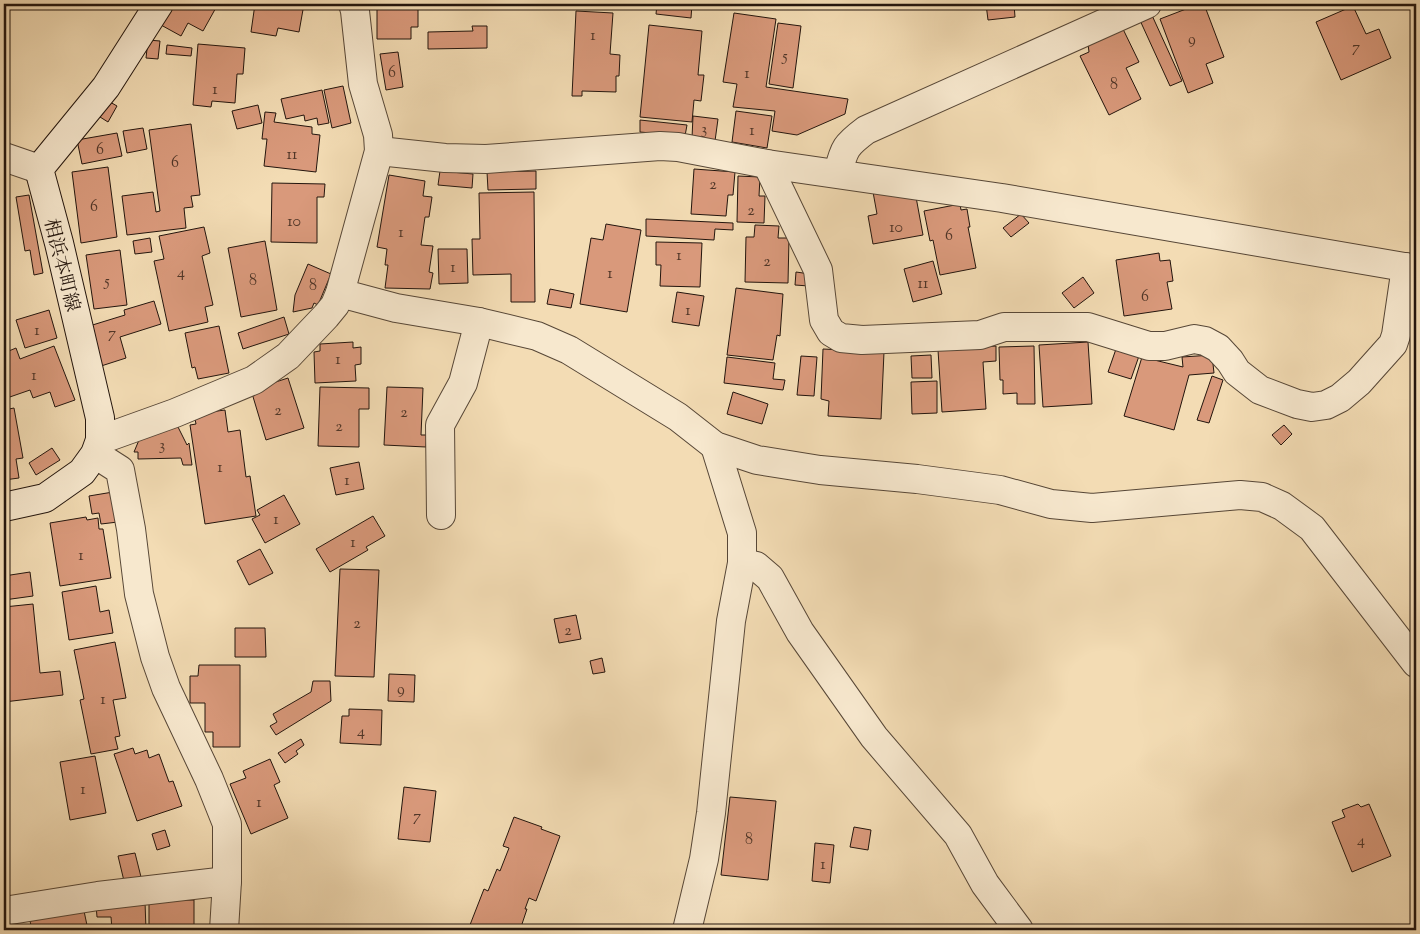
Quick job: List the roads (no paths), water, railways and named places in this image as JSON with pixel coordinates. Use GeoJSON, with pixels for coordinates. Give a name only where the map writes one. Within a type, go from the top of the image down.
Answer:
{"type":"FeatureCollection","features":[{"type":"Feature","properties":{"kind":"street"},"geometry":{"type":"LineString","coordinates":[[4,157],[39,169],[106,87],[159,4]]}},
{"type":"Feature","properties":{"kind":"street"},"geometry":{"type":"LineString","coordinates":[[4,507],[45,498],[82,472],[97,447],[254,380],[288,356],[335,304],[340,293],[379,151],[378,135],[363,84],[353,4]]}},
{"type":"Feature","properties":{"kind":"street"},"geometry":{"type":"LineString","coordinates":[[838,173],[842,156],[849,143],[866,130],[1146,4]]}},
{"type":"Feature","properties":{"kind":"street"},"geometry":{"type":"LineString","coordinates":[[379,151],[446,158],[486,159],[660,146],[697,150],[767,164],[1002,198],[1411,268],[1393,344],[1359,382],[1340,398],[1326,405],[1297,404],[1260,390],[1237,372],[1218,348],[1204,341],[1194,339],[1165,346],[1149,346],[1088,326],[1004,327],[980,335],[862,340],[841,338],[831,332],[824,320],[818,270],[767,164]]}},
{"type":"Feature","properties":{"kind":"street","name":"相浜本町線"},"geometry":{"type":"LineString","coordinates":[[39,169],[100,418],[97,447]]}},
{"type":"Feature","properties":{"kind":"street"},"geometry":{"type":"LineString","coordinates":[[340,293],[396,308],[479,322],[537,336],[569,350],[678,416],[715,446],[757,460],[820,470],[917,479],[1000,490],[1059,505],[1092,508],[1240,495],[1262,497],[1282,506],[1312,528],[1416,663]]}},
{"type":"Feature","properties":{"kind":"street"},"geometry":{"type":"LineString","coordinates":[[441,515],[440,425],[463,384],[479,322]]}},
{"type":"Feature","properties":{"kind":"street"},"geometry":{"type":"LineString","coordinates":[[687,930],[704,859],[711,813],[731,621],[742,563],[742,532],[715,446]]}},
{"type":"Feature","properties":{"kind":"street"},"geometry":{"type":"LineString","coordinates":[[97,447],[120,470],[131,529],[139,594],[155,657],[166,688],[209,779],[227,824],[227,881],[224,930]]}},
{"type":"Feature","properties":{"kind":"street"},"geometry":{"type":"LineString","coordinates":[[742,563],[756,566],[770,578],[800,632],[874,737],[958,835],[985,884],[1019,930]]}},
{"type":"Feature","properties":{"kind":"street"},"geometry":{"type":"LineString","coordinates":[[4,911],[98,896],[227,881]]}}]}
